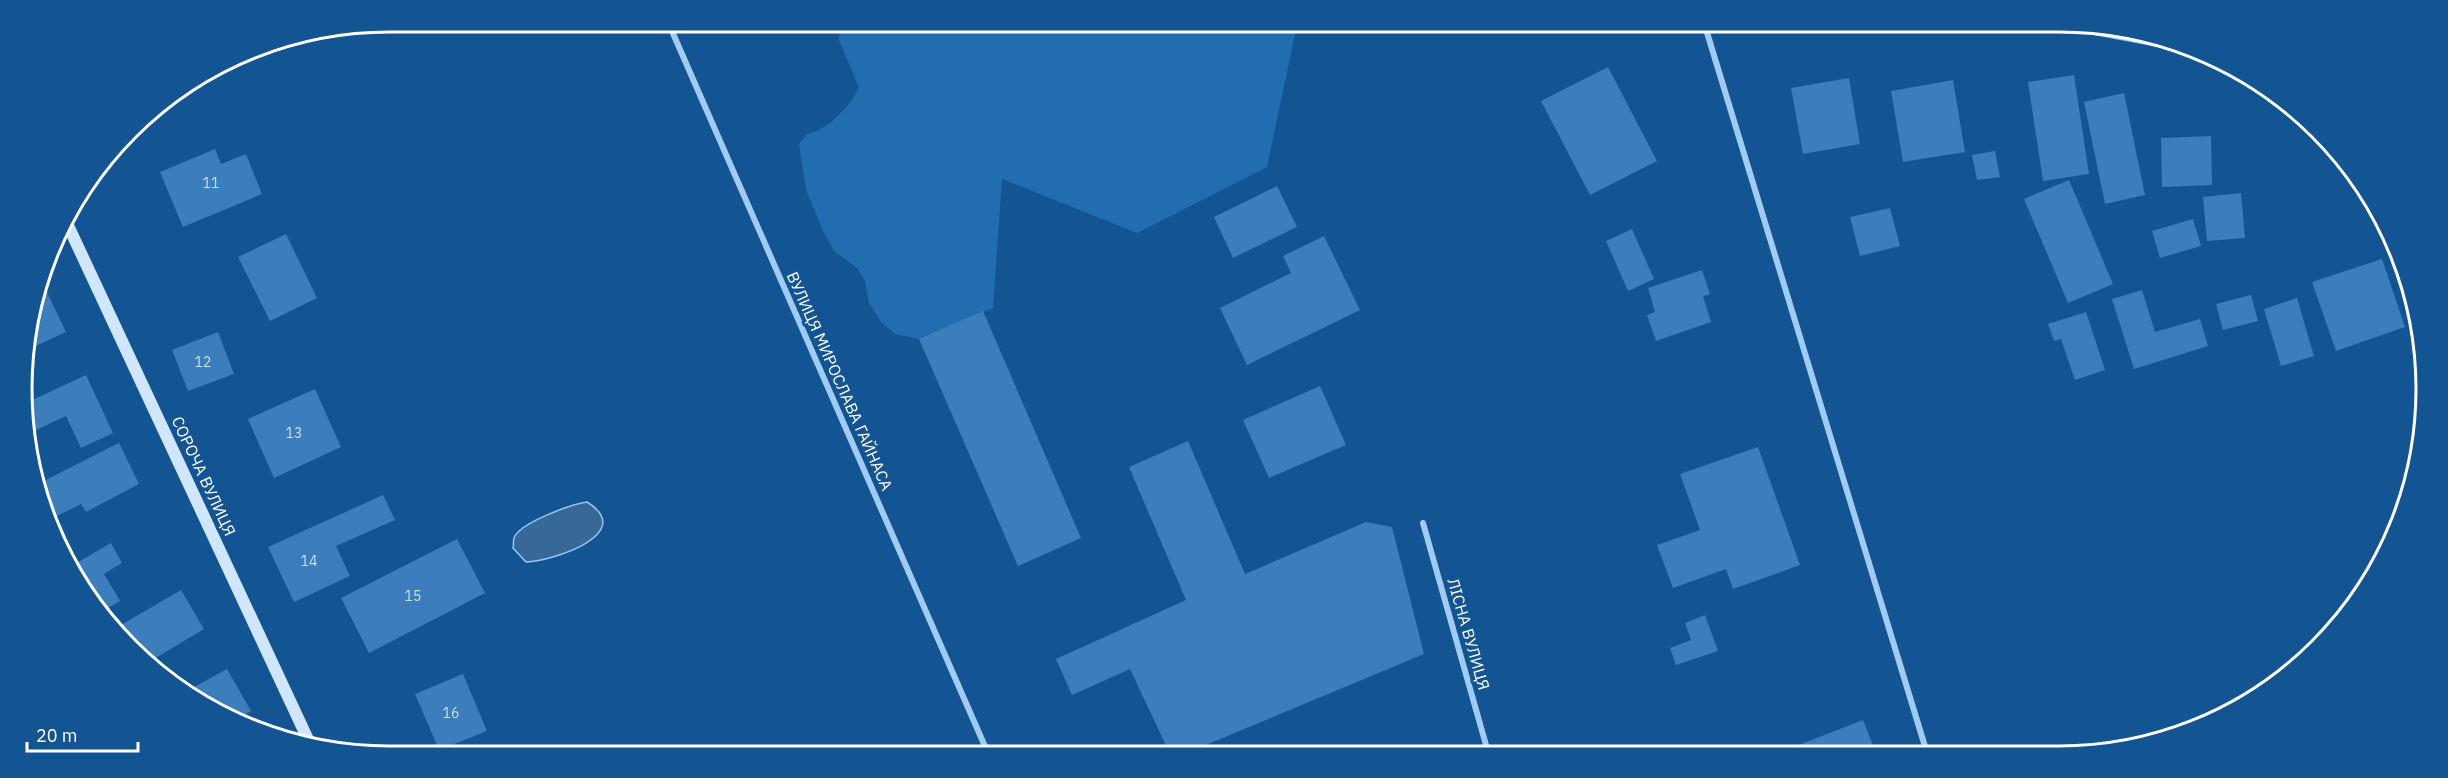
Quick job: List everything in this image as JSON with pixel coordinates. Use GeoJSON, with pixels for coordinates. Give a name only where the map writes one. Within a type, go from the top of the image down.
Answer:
{"type":"FeatureCollection","features":[{"type":"Feature","properties":{"kind":"main road","name":"СОРОЧА ВУЛИЦЯ"},"geometry":{"type":"LineString","coordinates":[[69,228],[307,737]]}},
{"type":"Feature","properties":{"kind":"street","name":"ВУЛИЦЯ МИРОСЛАВА ГАЙНАСА"},"geometry":{"type":"LineString","coordinates":[[672,32],[985,746]]}},
{"type":"Feature","properties":{"kind":"street"},"geometry":{"type":"LineString","coordinates":[[1707,32],[1925,746]]}},
{"type":"Feature","properties":{"kind":"street","name":"ЛІСНА ВУЛИЦЯ"},"geometry":{"type":"LineString","coordinates":[[1423,523],[1486,746]]}},
{"type":"Feature","properties":{"kind":"shaded area"},"geometry":{"type":"Polygon","coordinates":[[[839,32],[1296,32],[1267,167],[1137,233],[1002,179],[993,308],[919,339],[895,334],[882,323],[869,303],[865,281],[857,268],[834,251],[806,190],[799,144],[807,134],[823,128],[837,117],[850,103],[859,88],[839,40],[839,32]]]}},
{"type":"Feature","properties":{"kind":"shaded area"},"geometry":{"type":"Polygon","coordinates":[[[587,502],[600,514],[603,525],[597,535],[585,544],[554,557],[526,562],[513,548],[514,538],[525,526],[559,510],[587,502]]]}},
{"type":"Feature","properties":{"kind":"building"},"geometry":{"type":"Polygon","coordinates":[[[1608,67],[1657,161],[1590,195],[1541,101],[1608,67]]]}},
{"type":"Feature","properties":{"kind":"building"},"geometry":{"type":"Polygon","coordinates":[[[2074,75],[2089,174],[2043,181],[2028,82],[2074,75]]]}},
{"type":"Feature","properties":{"kind":"building"},"geometry":{"type":"Polygon","coordinates":[[[1849,78],[1860,144],[1803,154],[1791,88],[1849,78]]]}},
{"type":"Feature","properties":{"kind":"building"},"geometry":{"type":"Polygon","coordinates":[[[1953,80],[1965,152],[1903,162],[1891,91],[1953,80]]]}},
{"type":"Feature","properties":{"kind":"building"},"geometry":{"type":"Polygon","coordinates":[[[2124,93],[2145,195],[2105,204],[2084,102],[2124,93]]]}},
{"type":"Feature","properties":{"kind":"building"},"geometry":{"type":"Polygon","coordinates":[[[2211,136],[2212,185],[2162,187],[2161,138],[2211,136]]]}},
{"type":"Feature","properties":{"kind":"building"},"geometry":{"type":"Polygon","coordinates":[[[215,149],[221,164],[246,154],[262,194],[183,227],[160,172],[215,149]]]}},
{"type":"Feature","properties":{"kind":"building"},"geometry":{"type":"Polygon","coordinates":[[[1995,151],[2000,177],[1977,180],[1972,155],[1995,151]]]}},
{"type":"Feature","properties":{"kind":"building"},"geometry":{"type":"Polygon","coordinates":[[[2069,180],[2113,284],[2068,303],[2024,199],[2069,180]]]}},
{"type":"Feature","properties":{"kind":"building"},"geometry":{"type":"Polygon","coordinates":[[[1277,186],[1297,227],[1233,258],[1214,217],[1277,186]]]}},
{"type":"Feature","properties":{"kind":"building"},"geometry":{"type":"Polygon","coordinates":[[[2241,193],[2245,238],[2207,241],[2203,197],[2241,193]]]}},
{"type":"Feature","properties":{"kind":"building"},"geometry":{"type":"Polygon","coordinates":[[[1890,208],[1900,246],[1860,256],[1850,217],[1890,208]]]}},
{"type":"Feature","properties":{"kind":"building"},"geometry":{"type":"Polygon","coordinates":[[[2193,219],[2201,246],[2160,258],[2152,231],[2193,219]]]}},
{"type":"Feature","properties":{"kind":"building"},"geometry":{"type":"Polygon","coordinates":[[[1632,229],[1654,279],[1628,291],[1606,241],[1632,229]]]}},
{"type":"Feature","properties":{"kind":"building"},"geometry":{"type":"Polygon","coordinates":[[[286,234],[317,298],[270,321],[238,257],[286,234]]]}},
{"type":"Feature","properties":{"kind":"building"},"geometry":{"type":"Polygon","coordinates":[[[1324,236],[1360,310],[1247,365],[1220,308],[1291,273],[1283,256],[1324,236]]]}},
{"type":"Feature","properties":{"kind":"building"},"geometry":{"type":"Polygon","coordinates":[[[2382,259],[2405,327],[2336,351],[2312,282],[2382,259]]]}},
{"type":"Feature","properties":{"kind":"building"},"geometry":{"type":"Polygon","coordinates":[[[1702,270],[1710,294],[1703,296],[1711,322],[1656,341],[1647,315],[1655,312],[1648,288],[1702,270]]]}},
{"type":"Feature","properties":{"kind":"building"},"geometry":{"type":"Polygon","coordinates":[[[46,290],[66,332],[34,347],[38,319],[46,290]]]}},
{"type":"Feature","properties":{"kind":"building"},"geometry":{"type":"Polygon","coordinates":[[[2142,290],[2155,332],[2200,319],[2208,346],[2134,369],[2112,299],[2142,290]]]}},
{"type":"Feature","properties":{"kind":"building"},"geometry":{"type":"Polygon","coordinates":[[[2251,295],[2258,321],[2223,330],[2216,304],[2251,295]]]}},
{"type":"Feature","properties":{"kind":"building"},"geometry":{"type":"Polygon","coordinates":[[[2297,298],[2314,356],[2281,366],[2264,309],[2297,298]]]}},
{"type":"Feature","properties":{"kind":"building"},"geometry":{"type":"Polygon","coordinates":[[[983,311],[1081,538],[1018,566],[919,339],[983,311]]]}},
{"type":"Feature","properties":{"kind":"building"},"geometry":{"type":"Polygon","coordinates":[[[2086,312],[2105,370],[2075,380],[2061,339],[2054,341],[2048,324],[2086,312]]]}},
{"type":"Feature","properties":{"kind":"building"},"geometry":{"type":"Polygon","coordinates":[[[218,332],[234,374],[188,391],[172,350],[218,332]]]}},
{"type":"Feature","properties":{"kind":"building"},"geometry":{"type":"Polygon","coordinates":[[[86,375],[113,433],[81,448],[66,416],[34,431],[32,400],[86,375]]]}},
{"type":"Feature","properties":{"kind":"building"},"geometry":{"type":"Polygon","coordinates":[[[1320,386],[1346,445],[1269,478],[1243,420],[1320,386]]]}},
{"type":"Feature","properties":{"kind":"building"},"geometry":{"type":"Polygon","coordinates":[[[315,389],[341,447],[274,478],[248,419],[315,389]]]}},
{"type":"Feature","properties":{"kind":"building"},"geometry":{"type":"Polygon","coordinates":[[[1188,441],[1245,574],[1366,522],[1392,527],[1424,654],[1203,746],[1166,746],[1130,669],[1072,695],[1056,659],[1186,600],[1129,467],[1188,441]]]}},
{"type":"Feature","properties":{"kind":"building"},"geometry":{"type":"Polygon","coordinates":[[[119,443],[139,484],[86,512],[81,504],[55,517],[44,481],[119,443]]]}},
{"type":"Feature","properties":{"kind":"building"},"geometry":{"type":"Polygon","coordinates":[[[1758,447],[1800,565],[1733,589],[1726,569],[1673,588],[1657,545],[1700,530],[1680,474],[1758,447]]]}},
{"type":"Feature","properties":{"kind":"building"},"geometry":{"type":"Polygon","coordinates":[[[383,495],[395,520],[336,546],[350,576],[294,602],[268,547],[383,495]]]}},
{"type":"Feature","properties":{"kind":"building"},"geometry":{"type":"Polygon","coordinates":[[[457,539],[485,593],[369,653],[341,598],[457,539]]]}},
{"type":"Feature","properties":{"kind":"building"},"geometry":{"type":"Polygon","coordinates":[[[111,543],[122,563],[104,574],[120,601],[107,609],[76,563],[111,543]]]}},
{"type":"Feature","properties":{"kind":"building"},"geometry":{"type":"Polygon","coordinates":[[[181,590],[204,629],[154,659],[120,625],[181,590]]]}},
{"type":"Feature","properties":{"kind":"building"},"geometry":{"type":"Polygon","coordinates":[[[1705,615],[1718,651],[1676,665],[1670,648],[1691,640],[1685,623],[1705,615]]]}},
{"type":"Feature","properties":{"kind":"building"},"geometry":{"type":"Polygon","coordinates":[[[227,669],[251,711],[244,715],[193,688],[227,669]]]}},
{"type":"Feature","properties":{"kind":"building"},"geometry":{"type":"Polygon","coordinates":[[[463,674],[487,731],[449,746],[437,746],[415,694],[463,674]]]}},
{"type":"Feature","properties":{"kind":"building"},"geometry":{"type":"Polygon","coordinates":[[[1863,720],[1873,746],[1796,746],[1863,720]]]}}]}
